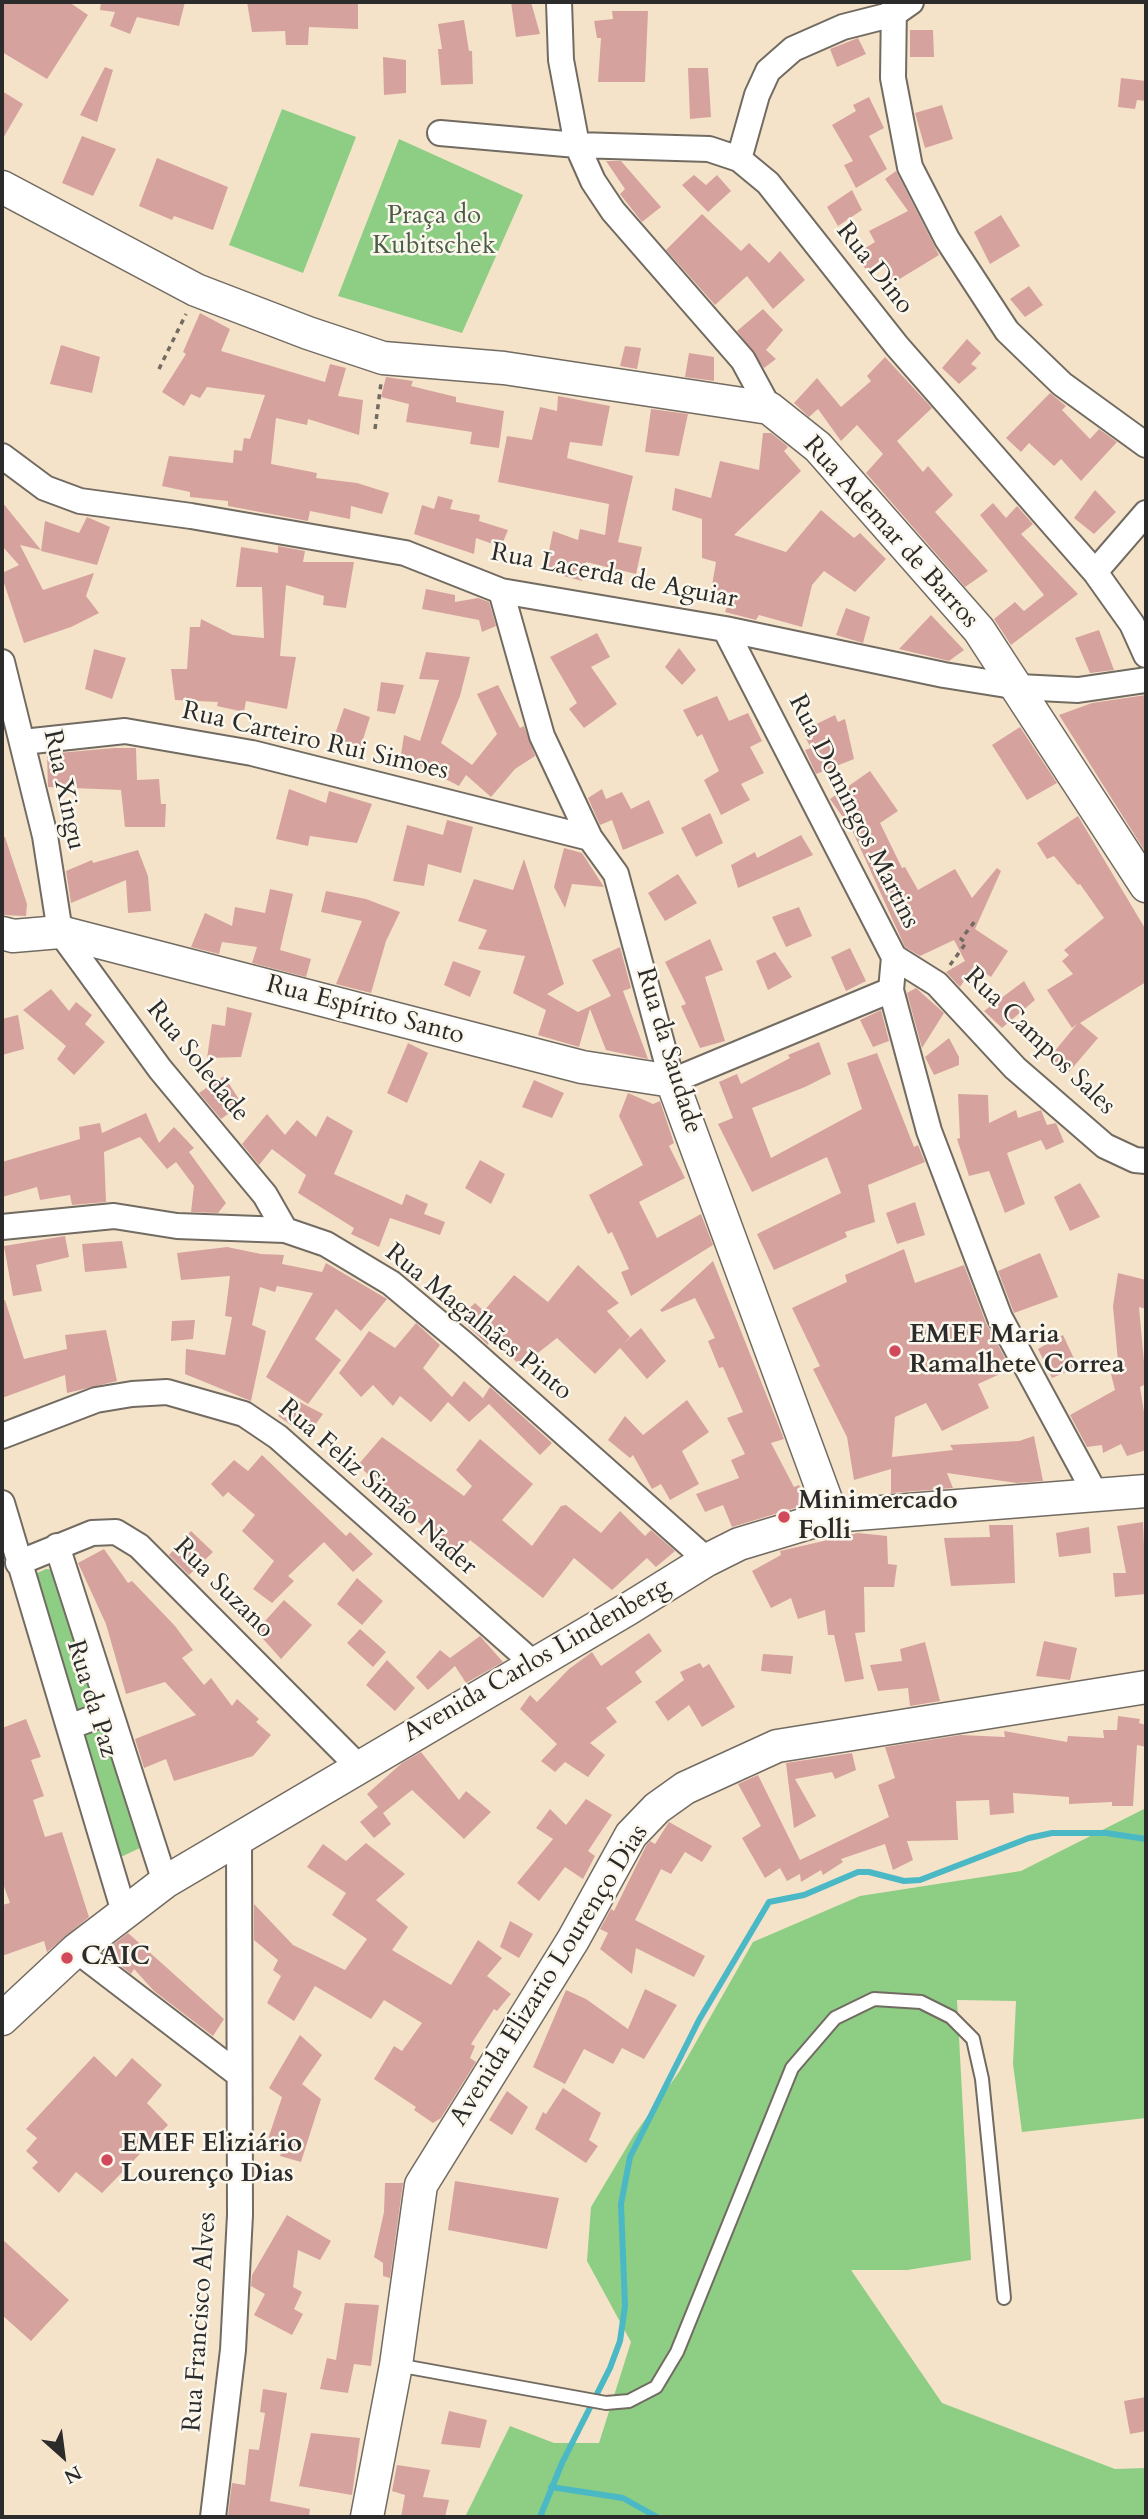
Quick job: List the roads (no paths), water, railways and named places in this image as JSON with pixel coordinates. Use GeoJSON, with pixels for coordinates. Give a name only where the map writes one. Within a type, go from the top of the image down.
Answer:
{"type":"FeatureCollection","features":[{"type":"Feature","properties":{"kind":"street","name":"Rua Ademar de Barros"},"geometry":{"type":"LineString","coordinates":[[559,2],[561,60],[576,145],[593,181],[613,211],[743,360],[769,408],[818,447],[979,630],[1019,687],[1146,886]]}},
{"type":"Feature","properties":{"kind":"street"},"geometry":{"type":"LineString","coordinates":[[739,159],[757,95],[768,71],[793,49],[900,6],[893,78],[910,167],[947,239],[1007,331],[1062,384],[1146,445]]}},
{"type":"Feature","properties":{"kind":"street","name":"Rua Dino"},"geometry":{"type":"LineString","coordinates":[[440,134],[576,145],[709,149],[739,159],[768,183],[897,346],[1095,572],[1132,624],[1146,655]]}},
{"type":"Feature","properties":{"kind":"street"},"geometry":{"type":"LineString","coordinates":[[2,187],[196,290],[308,333],[383,358],[504,368],[769,408]]}},
{"type":"Feature","properties":{"kind":"street","name":"Rua Lacerda de Aguiar"},"geometry":{"type":"LineString","coordinates":[[2,456],[45,488],[80,501],[191,516],[405,553],[501,591],[725,629],[944,676],[1019,687],[1078,690],[1146,680]]}},
{"type":"Feature","properties":{"kind":"street"},"geometry":{"type":"LineString","coordinates":[[1095,572],[1146,513]]}},
{"type":"Feature","properties":{"kind":"street","name":"Rua da Saudade"},"geometry":{"type":"LineString","coordinates":[[501,591],[542,736],[590,838],[616,874],[671,1081],[708,1172],[832,1516]]}},
{"type":"Feature","properties":{"kind":"street","name":"Rua Domingos Martins"},"geometry":{"type":"LineString","coordinates":[[725,629],[894,957],[891,990],[929,1130],[1000,1318],[1095,1493]]}},
{"type":"Feature","properties":{"kind":"street","name":"Rua Xingu"},"geometry":{"type":"LineString","coordinates":[[2,662],[45,836],[60,932]]}},
{"type":"Feature","properties":{"kind":"street","name":"Rua Carteiro Rui Simoes"},"geometry":{"type":"LineString","coordinates":[[23,742],[125,731],[252,753],[590,838]]}},
{"type":"Feature","properties":{"kind":"street","name":"Rua Espírito Santo"},"geometry":{"type":"LineString","coordinates":[[6,938],[60,932],[582,1067],[671,1081]]}},
{"type":"Feature","properties":{"kind":"street","name":"Rua Soledade"},"geometry":{"type":"LineString","coordinates":[[60,932],[160,1069],[265,1195],[285,1230]]}},
{"type":"Feature","properties":{"kind":"street","name":"Rua Campos Sales"},"geometry":{"type":"LineString","coordinates":[[894,957],[937,984],[1015,1068],[1105,1146],[1135,1160],[1146,1161]]}},
{"type":"Feature","properties":{"kind":"street"},"geometry":{"type":"LineString","coordinates":[[671,1081],[891,990]]}},
{"type":"Feature","properties":{"kind":"street","name":"Rua Magalhães Pinto"},"geometry":{"type":"LineString","coordinates":[[2,1227],[114,1216],[177,1226],[285,1230],[326,1244],[391,1283],[464,1344],[707,1560]]}},
{"type":"Feature","properties":{"kind":"street","name":"Rua Feliz Simão Nader"},"geometry":{"type":"LineString","coordinates":[[2,1436],[96,1400],[132,1394],[167,1392],[244,1415],[278,1437],[534,1664]]}},
{"type":"Feature","properties":{"kind":"street","name":"Avenida Carlos Lindenberg"},"geometry":{"type":"LineString","coordinates":[[2,2019],[76,1950],[165,1882],[707,1560],[779,1530],[832,1516],[1146,1490]]}},
{"type":"Feature","properties":{"kind":"street","name":"Rua da Paz"},"geometry":{"type":"LineString","coordinates":[[2,1503],[124,1912]]}},
{"type":"Feature","properties":{"kind":"street","name":"Rua Suzano"},"geometry":{"type":"LineString","coordinates":[[18,1563],[92,1533],[116,1532],[139,1546],[358,1766]]}},
{"type":"Feature","properties":{"kind":"street"},"geometry":{"type":"LineString","coordinates":[[57,1546],[165,1882]]}},
{"type":"Feature","properties":{"kind":"street","name":"Avenida Elizario Lourenço Dias"},"geometry":{"type":"LineString","coordinates":[[367,2517],[396,2365],[421,2185],[573,1940],[631,1835],[657,1808],[685,1788],[777,1746],[1146,1687]]}},
{"type":"Feature","properties":{"kind":"street"},"geometry":{"type":"LineString","coordinates":[[1109,1693],[1146,1702]]}},
{"type":"Feature","properties":{"kind":"street"},"geometry":{"type":"LineString","coordinates":[[69,1727],[109,1712]]}},
{"type":"Feature","properties":{"kind":"street","name":"Rua Francisco Alves"},"geometry":{"type":"LineString","coordinates":[[214,2517],[233,2350],[239,2229],[239,1836]]}},
{"type":"Feature","properties":{"kind":"street"},"geometry":{"type":"LineString","coordinates":[[76,1950],[238,2074]]}},
{"type":"Feature","properties":{"kind":"lane"},"geometry":{"type":"LineString","coordinates":[[396,2365],[606,2403],[629,2401],[656,2387],[677,2353],[792,2068],[835,2018],[874,1999],[921,2002],[951,2017],[973,2039],[982,2078],[1003,2298]]}},
{"type":"Feature","properties":{"kind":"waterway"},"geometry":{"type":"LineString","coordinates":[[540,2517],[562,2463],[610,2368],[620,2341],[625,2306],[621,2204],[630,2157],[699,2020],[769,1902],[804,1895],[858,1872],[869,1872],[904,1881],[920,1880],[1029,1838],[1052,1833],[1106,1833],[1146,1839]]}},
{"type":"Feature","properties":{"kind":"waterway"},"geometry":{"type":"LineString","coordinates":[[551,2487],[623,2498],[657,2517]]}},
{"type":"Feature","properties":{"kind":"place","name":"EMEF Maria Ramalhete Correa"},"geometry":{"type":"Point","coordinates":[895,1351]}},
{"type":"Feature","properties":{"kind":"place","name":"Minimercado Folli"},"geometry":{"type":"Point","coordinates":[784,1517]}},
{"type":"Feature","properties":{"kind":"place","name":"CAIC"},"geometry":{"type":"Point","coordinates":[67,1958]}},
{"type":"Feature","properties":{"kind":"place","name":"EMEF Eliziário Lourenço Dias"},"geometry":{"type":"Point","coordinates":[107,2160]}},
{"type":"Feature","properties":{"kind":"park label","name":"Praça do Kubitschek"},"geometry":{"type":"Point","coordinates":[434,232]}}]}
